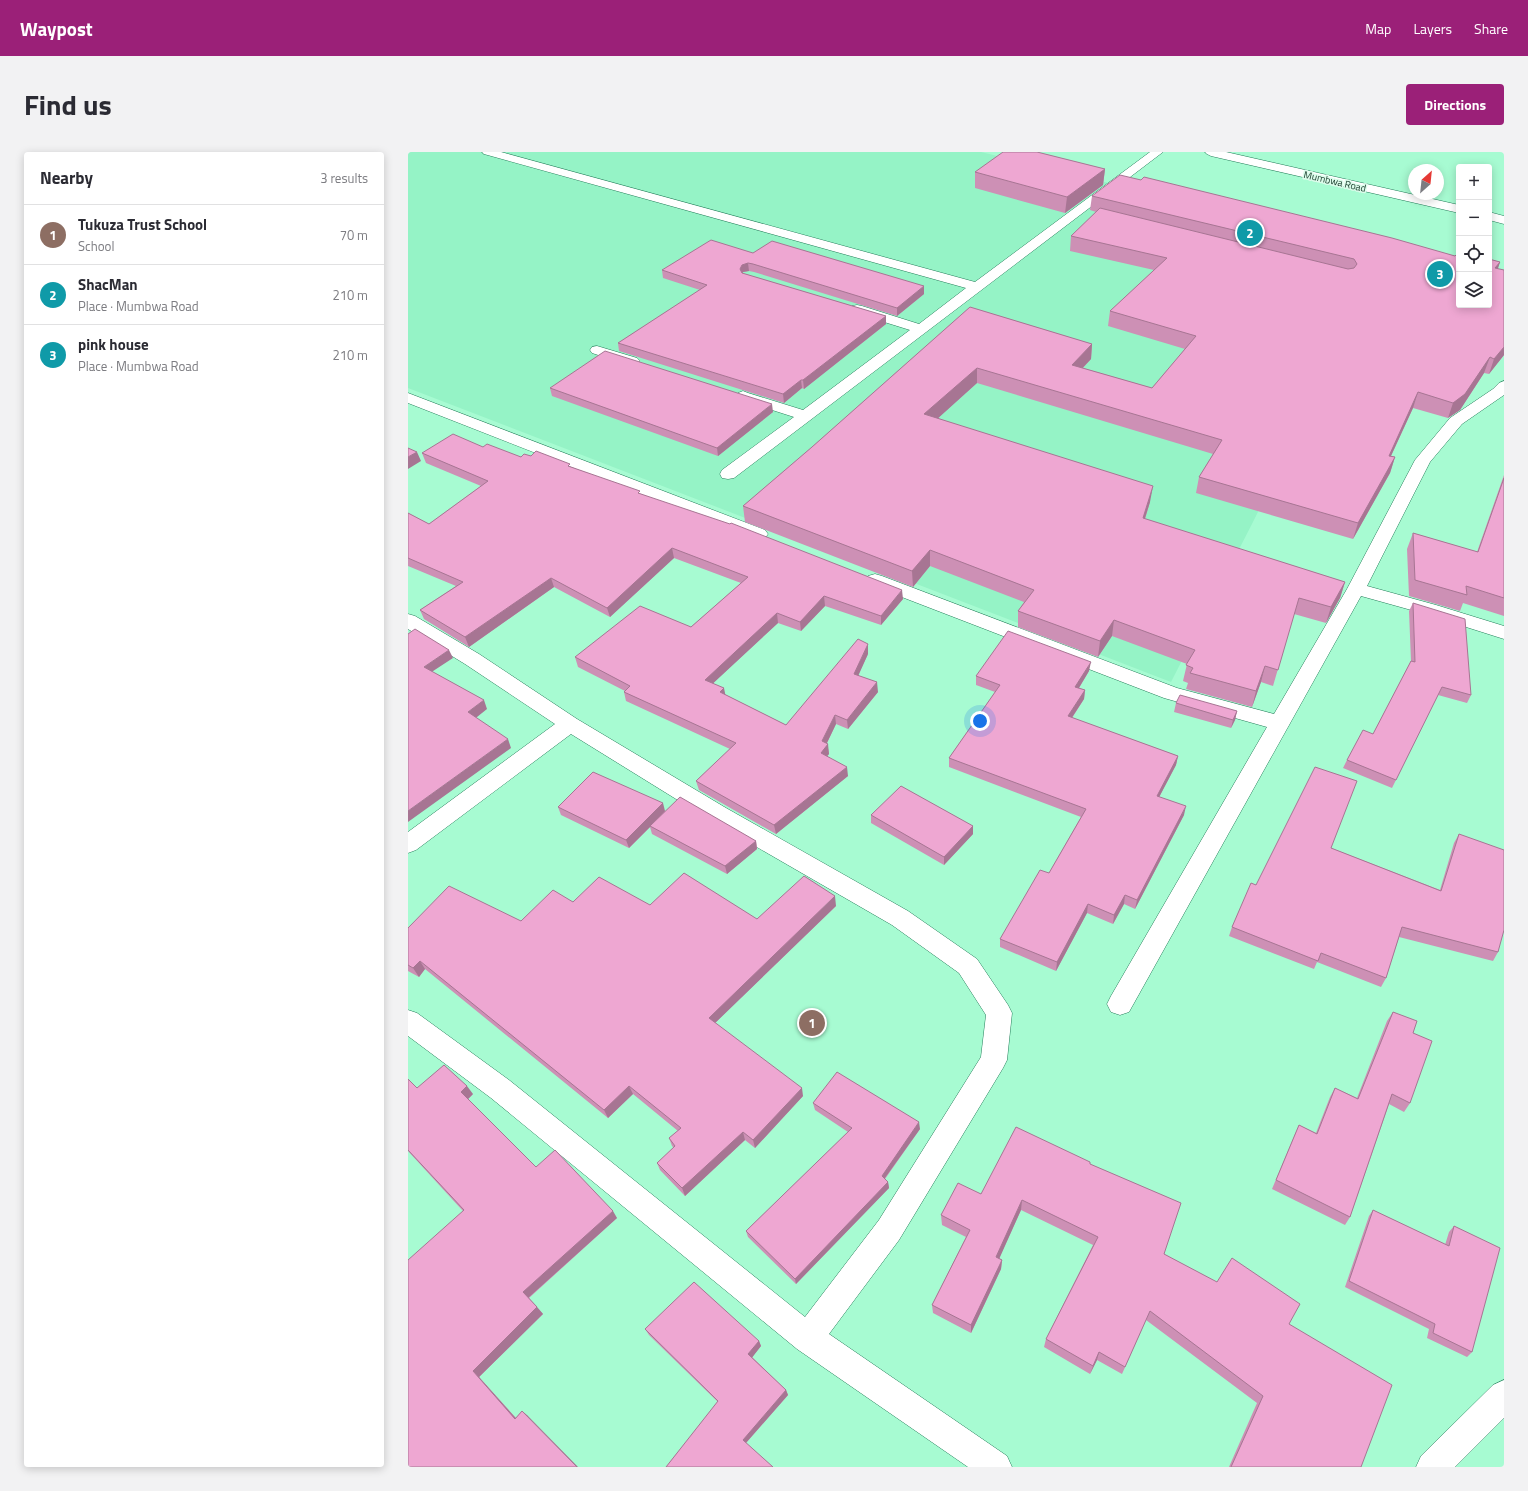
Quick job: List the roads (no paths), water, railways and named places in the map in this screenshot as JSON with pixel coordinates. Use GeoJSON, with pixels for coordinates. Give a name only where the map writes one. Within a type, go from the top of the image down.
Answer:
{"type":"FeatureCollection","features":[{"type":"Feature","properties":{"kind":"street"},"geometry":{"type":"LineString","coordinates":[[488,152],[977,287]]}},
{"type":"Feature","properties":{"kind":"street"},"geometry":{"type":"LineString","coordinates":[[728,474],[1157,152]]}},
{"type":"Feature","properties":{"kind":"street","name":"Mumbwa Road"},"geometry":{"type":"LineString","coordinates":[[1211,152],[1456,208]]}},
{"type":"Feature","properties":{"kind":"street"},"geometry":{"type":"LineString","coordinates":[[1077,212],[1092,216]]}},
{"type":"Feature","properties":{"kind":"street"},"geometry":{"type":"LineString","coordinates":[[1492,217],[1504,220]]}},
{"type":"Feature","properties":{"kind":"street"},"geometry":{"type":"LineString","coordinates":[[847,306],[922,329]]}},
{"type":"Feature","properties":{"kind":"street"},"geometry":{"type":"LineString","coordinates":[[597,350],[649,366]]}},
{"type":"Feature","properties":{"kind":"street"},"geometry":{"type":"LineString","coordinates":[[1120,1004],[1356,589],[1423,460],[1456,421],[1498,392],[1504,386]]}},
{"type":"Feature","properties":{"kind":"street"},"geometry":{"type":"LineString","coordinates":[[731,392],[806,416]]}},
{"type":"Feature","properties":{"kind":"street"},"geometry":{"type":"LineString","coordinates":[[408,398],[772,539]]}},
{"type":"Feature","properties":{"kind":"street"},"geometry":{"type":"LineString","coordinates":[[860,574],[1171,693],[1279,723]]}},
{"type":"Feature","properties":{"kind":"street"},"geometry":{"type":"LineString","coordinates":[[1356,589],[1429,609],[1504,633]]}},
{"type":"Feature","properties":{"kind":"street"},"geometry":{"type":"LineString","coordinates":[[408,620],[472,659],[570,724],[718,814],[900,918],[968,966],[999,1013],[994,1060],[889,1230],[808,1338]]}},
{"type":"Feature","properties":{"kind":"street"},"geometry":{"type":"LineString","coordinates":[[408,844],[570,724]]}},
{"type":"Feature","properties":{"kind":"street"},"geometry":{"type":"LineString","coordinates":[[408,1021],[500,1089],[808,1338],[996,1467]]}},
{"type":"Feature","properties":{"kind":"street"},"geometry":{"type":"LineString","coordinates":[[1432,1467],[1504,1396]]}},
{"type":"Feature","properties":{"kind":"place","name":"ShacMan"},"geometry":{"type":"Point","coordinates":[1250,233]}},
{"type":"Feature","properties":{"kind":"place","name":"pink house"},"geometry":{"type":"Point","coordinates":[1440,274]}},
{"type":"Feature","properties":{"kind":"place","name":"Tukuza Trust School"},"geometry":{"type":"Point","coordinates":[812,1023]}}]}
